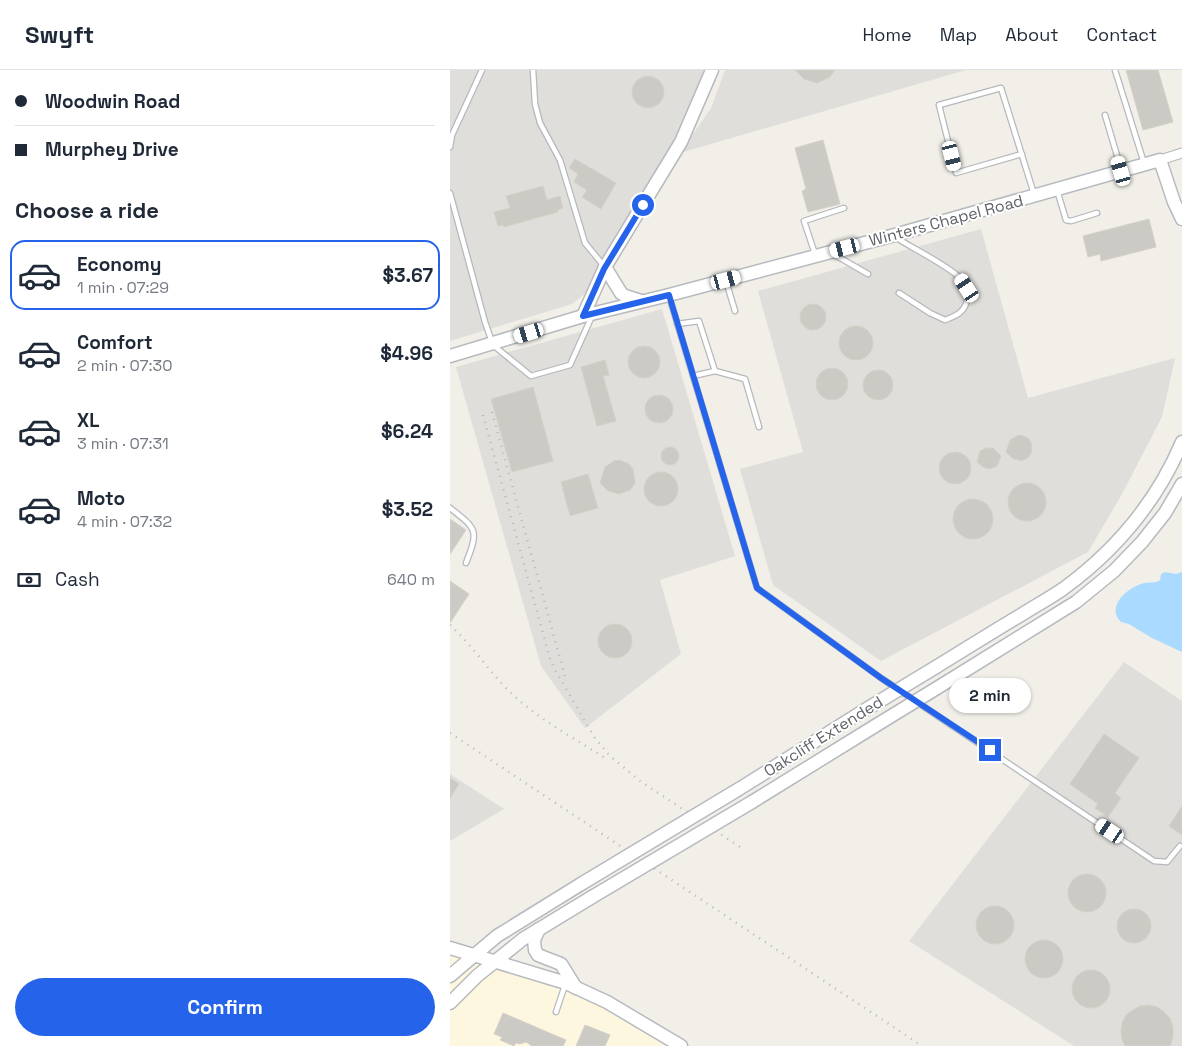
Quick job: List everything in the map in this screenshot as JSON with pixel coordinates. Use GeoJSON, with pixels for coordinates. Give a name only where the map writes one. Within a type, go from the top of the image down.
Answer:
{"type":"FeatureCollection","features":[{"type":"Feature","properties":{"kind":"main road"},"geometry":{"type":"LineString","coordinates":[[588,315],[605,267],[681,142],[712,70]]}},
{"type":"Feature","properties":{"kind":"main road"},"geometry":{"type":"LineString","coordinates":[[1160,160],[1174,202],[1182,219]]}},
{"type":"Feature","properties":{"kind":"main road","name":"Winters Chapel Road"},"geometry":{"type":"LineString","coordinates":[[450,356],[588,315],[891,236],[1160,160]]}},
{"type":"Feature","properties":{"kind":"main road"},"geometry":{"type":"LineString","coordinates":[[605,267],[621,293],[629,298],[643,301]]}},
{"type":"Feature","properties":{"kind":"main road","name":"Oakcliff Extended"},"geometry":{"type":"LineString","coordinates":[[450,976],[497,936],[1063,589],[1101,558],[1152,499],[1182,442]]}},
{"type":"Feature","properties":{"kind":"main road","name":"Oakcliff Extended"},"geometry":{"type":"LineString","coordinates":[[450,1003],[477,976],[523,939],[752,802],[1076,602],[1114,572],[1142,542],[1165,513],[1182,484]]}},
{"type":"Feature","properties":{"kind":"main road"},"geometry":{"type":"LineString","coordinates":[[539,930],[534,940],[534,950],[538,955],[561,964],[571,985]]}},
{"type":"Feature","properties":{"kind":"main road"},"geometry":{"type":"LineString","coordinates":[[450,948],[571,985],[606,1002],[681,1046]]}},
{"type":"Feature","properties":{"kind":"street","name":"Winters Chapel Road"},"geometry":{"type":"LineString","coordinates":[[1160,160],[1182,153]]}},
{"type":"Feature","properties":{"kind":"lane"},"geometry":{"type":"LineString","coordinates":[[450,147],[452,135],[482,70]]}},
{"type":"Feature","properties":{"kind":"lane"},"geometry":{"type":"LineString","coordinates":[[533,70],[535,104],[540,123],[558,155],[585,243],[605,267]]}},
{"type":"Feature","properties":{"kind":"lane"},"geometry":{"type":"LineString","coordinates":[[1114,70],[1144,164]]}},
{"type":"Feature","properties":{"kind":"lane"},"geometry":{"type":"LineString","coordinates":[[1022,154],[956,173],[939,105],[1001,88],[1022,154],[1035,195]]}},
{"type":"Feature","properties":{"kind":"lane"},"geometry":{"type":"LineString","coordinates":[[1106,115],[1121,171]]}},
{"type":"Feature","properties":{"kind":"lane"},"geometry":{"type":"LineString","coordinates":[[1057,189],[1066,220],[1071,221],[1097,214]]}},
{"type":"Feature","properties":{"kind":"lane"},"geometry":{"type":"LineString","coordinates":[[450,193],[485,322],[493,344],[530,376],[570,366],[588,315]]}},
{"type":"Feature","properties":{"kind":"lane"},"geometry":{"type":"LineString","coordinates":[[815,255],[804,221],[844,208]]}},
{"type":"Feature","properties":{"kind":"lane"},"geometry":{"type":"LineString","coordinates":[[891,236],[960,278],[967,288],[969,297],[964,309],[958,315],[946,320],[930,313],[899,293]]}},
{"type":"Feature","properties":{"kind":"lane"},"geometry":{"type":"LineString","coordinates":[[829,252],[868,274]]}},
{"type":"Feature","properties":{"kind":"lane"},"geometry":{"type":"LineString","coordinates":[[726,280],[735,310]]}},
{"type":"Feature","properties":{"kind":"lane"},"geometry":{"type":"LineString","coordinates":[[669,295],[757,588],[881,678],[1154,861],[1167,862],[1180,846]]}},
{"type":"Feature","properties":{"kind":"lane"},"geometry":{"type":"LineString","coordinates":[[677,324],[699,321],[715,371]]}},
{"type":"Feature","properties":{"kind":"lane"},"geometry":{"type":"LineString","coordinates":[[693,376],[715,371],[745,379],[759,427]]}},
{"type":"Feature","properties":{"kind":"lane"},"geometry":{"type":"LineString","coordinates":[[450,508],[471,524],[475,540],[466,563]]}},
{"type":"Feature","properties":{"kind":"lane"},"geometry":{"type":"LineString","coordinates":[[556,1012],[571,985]]}},
{"type":"Feature","properties":{"kind":"shaded area"},"geometry":{"type":"Polygon","coordinates":[[[450,70],[710,70],[668,154],[586,293],[572,304],[450,341],[450,70]]]}},
{"type":"Feature","properties":{"kind":"shaded area"},"geometry":{"type":"Polygon","coordinates":[[[725,70],[966,70],[680,153],[711,108],[725,70]]]}},
{"type":"Feature","properties":{"kind":"shaded area"},"geometry":{"type":"Polygon","coordinates":[[[981,229],[1028,398],[1175,358],[1162,417],[1122,494],[1088,552],[881,661],[773,585],[740,469],[803,452],[758,291],[981,229]]]}},
{"type":"Feature","properties":{"kind":"shaded area"},"geometry":{"type":"Polygon","coordinates":[[[662,309],[735,556],[660,580],[681,654],[585,728],[541,666],[456,367],[662,309]]]}},
{"type":"Feature","properties":{"kind":"shaded area"},"geometry":{"type":"Polygon","coordinates":[[[1124,662],[1182,701],[1182,1046],[1074,1046],[909,941],[1124,662]]]}},
{"type":"Feature","properties":{"kind":"shaded area"},"geometry":{"type":"Polygon","coordinates":[[[450,774],[504,809],[450,841],[450,774]]]}},
{"type":"Feature","properties":{"kind":"shaded area"},"geometry":{"type":"Polygon","coordinates":[[[450,951],[531,969],[632,1018],[677,1046],[450,1046],[450,951]]]}},
{"type":"Feature","properties":{"kind":"water"},"geometry":{"type":"Polygon","coordinates":[[[1165,572],[1176,574],[1182,572],[1182,652],[1152,638],[1129,624],[1121,622],[1117,616],[1117,605],[1124,594],[1135,586],[1160,580],[1161,574],[1165,572]]]}},
{"type":"Feature","properties":{"kind":"building"},"geometry":{"type":"Polygon","coordinates":[[[795,70],[835,70],[830,77],[817,83],[804,79],[795,70]]]}},
{"type":"Feature","properties":{"kind":"building"},"geometry":{"type":"Polygon","coordinates":[[[1126,70],[1158,70],[1173,122],[1143,130],[1126,70]]]}},
{"type":"Feature","properties":{"kind":"building"},"geometry":{"type":"Polygon","coordinates":[[[648,76],[654,77],[659,81],[663,86],[663,98],[659,103],[654,107],[648,108],[642,107],[637,103],[633,98],[632,92],[633,86],[637,81],[642,77],[648,76]]]}},
{"type":"Feature","properties":{"kind":"building"},"geometry":{"type":"Polygon","coordinates":[[[823,140],[840,204],[808,212],[802,191],[806,189],[795,148],[823,140]]]}},
{"type":"Feature","properties":{"kind":"building"},"geometry":{"type":"Polygon","coordinates":[[[575,159],[616,183],[601,209],[582,197],[587,190],[574,182],[578,174],[569,168],[575,159]]]}},
{"type":"Feature","properties":{"kind":"building"},"geometry":{"type":"Polygon","coordinates":[[[543,186],[547,200],[560,196],[563,208],[558,210],[558,212],[504,227],[504,225],[498,226],[494,212],[510,208],[506,196],[543,186]]]}},
{"type":"Feature","properties":{"kind":"building"},"geometry":{"type":"Polygon","coordinates":[[[1149,219],[1156,247],[1101,261],[1100,254],[1088,257],[1083,236],[1149,219]]]}},
{"type":"Feature","properties":{"kind":"building"},"geometry":{"type":"Polygon","coordinates":[[[813,304],[822,308],[826,317],[822,326],[813,330],[804,326],[800,317],[804,308],[813,304]]]}},
{"type":"Feature","properties":{"kind":"building"},"geometry":{"type":"Polygon","coordinates":[[[856,326],[868,331],[873,343],[868,355],[856,360],[844,355],[839,343],[844,331],[856,326]]]}},
{"type":"Feature","properties":{"kind":"building"},"geometry":{"type":"Polygon","coordinates":[[[644,346],[650,347],[655,351],[659,356],[659,368],[655,373],[650,377],[644,378],[638,377],[633,373],[629,368],[628,362],[629,356],[633,351],[638,347],[644,346]]]}},
{"type":"Feature","properties":{"kind":"building"},"geometry":{"type":"Polygon","coordinates":[[[605,360],[609,375],[603,376],[616,421],[597,426],[581,367],[605,360]]]}},
{"type":"Feature","properties":{"kind":"building"},"geometry":{"type":"Polygon","coordinates":[[[832,368],[838,369],[843,373],[847,378],[847,390],[843,395],[838,399],[832,400],[826,399],[821,395],[817,390],[816,384],[817,378],[821,373],[826,369],[832,368]]]}},
{"type":"Feature","properties":{"kind":"building"},"geometry":{"type":"Polygon","coordinates":[[[878,370],[889,374],[893,385],[889,396],[878,400],[867,396],[863,385],[867,374],[878,370]]]}},
{"type":"Feature","properties":{"kind":"building"},"geometry":{"type":"Polygon","coordinates":[[[533,387],[553,461],[512,472],[491,399],[533,387]]]}},
{"type":"Feature","properties":{"kind":"building"},"geometry":{"type":"Polygon","coordinates":[[[659,395],[669,399],[673,409],[669,419],[659,423],[649,419],[645,409],[649,399],[659,395]]]}},
{"type":"Feature","properties":{"kind":"building"},"geometry":{"type":"Polygon","coordinates":[[[1021,435],[1028,438],[1031,442],[1032,450],[1029,457],[1021,461],[1012,458],[1006,452],[1010,440],[1021,435]]]}},
{"type":"Feature","properties":{"kind":"building"},"geometry":{"type":"Polygon","coordinates":[[[666,447],[674,447],[679,452],[677,463],[666,465],[661,460],[661,452],[666,447]]]}},
{"type":"Feature","properties":{"kind":"building"},"geometry":{"type":"Polygon","coordinates":[[[986,448],[993,448],[1001,456],[997,466],[990,469],[983,467],[977,462],[980,451],[986,448]]]}},
{"type":"Feature","properties":{"kind":"building"},"geometry":{"type":"Polygon","coordinates":[[[955,452],[961,453],[966,457],[970,462],[970,474],[966,479],[961,483],[955,484],[949,483],[944,479],[940,474],[939,468],[940,462],[944,457],[949,453],[955,452]]]}},
{"type":"Feature","properties":{"kind":"building"},"geometry":{"type":"Polygon","coordinates":[[[619,460],[629,464],[633,469],[635,483],[630,490],[619,494],[608,491],[600,483],[605,467],[619,460]]]}},
{"type":"Feature","properties":{"kind":"building"},"geometry":{"type":"Polygon","coordinates":[[[661,472],[668,473],[673,477],[677,482],[677,496],[673,501],[668,505],[661,506],[654,505],[649,501],[645,496],[644,489],[645,482],[649,477],[654,473],[661,472]]]}},
{"type":"Feature","properties":{"kind":"building"},"geometry":{"type":"Polygon","coordinates":[[[588,474],[598,508],[570,516],[561,482],[588,474]]]}},
{"type":"Feature","properties":{"kind":"building"},"geometry":{"type":"Polygon","coordinates":[[[1027,483],[1040,489],[1046,502],[1040,515],[1027,521],[1014,515],[1008,502],[1014,489],[1027,483]]]}},
{"type":"Feature","properties":{"kind":"building"},"geometry":{"type":"Polygon","coordinates":[[[973,499],[987,505],[993,519],[987,533],[973,539],[959,533],[953,519],[959,505],[973,499]]]}},
{"type":"Feature","properties":{"kind":"building"},"geometry":{"type":"Polygon","coordinates":[[[450,519],[466,530],[450,554],[450,519]]]}},
{"type":"Feature","properties":{"kind":"building"},"geometry":{"type":"Polygon","coordinates":[[[450,581],[469,594],[450,623],[450,581]]]}},
{"type":"Feature","properties":{"kind":"building"},"geometry":{"type":"Polygon","coordinates":[[[615,624],[627,629],[632,641],[627,653],[615,658],[603,653],[598,641],[603,629],[615,624]]]}},
{"type":"Feature","properties":{"kind":"building"},"geometry":{"type":"Polygon","coordinates":[[[1104,734],[1139,758],[1115,793],[1121,798],[1108,817],[1095,808],[1098,804],[1070,784],[1104,734]]]}},
{"type":"Feature","properties":{"kind":"building"},"geometry":{"type":"Polygon","coordinates":[[[450,778],[459,784],[450,798],[450,778]]]}},
{"type":"Feature","properties":{"kind":"building"},"geometry":{"type":"Polygon","coordinates":[[[1182,806],[1182,835],[1169,826],[1182,806]]]}},
{"type":"Feature","properties":{"kind":"building"},"geometry":{"type":"Polygon","coordinates":[[[1087,874],[1100,880],[1106,893],[1100,906],[1087,912],[1074,906],[1068,893],[1074,880],[1087,874]]]}},
{"type":"Feature","properties":{"kind":"building"},"geometry":{"type":"Polygon","coordinates":[[[995,906],[1008,912],[1014,925],[1008,938],[995,944],[982,938],[976,925],[982,912],[995,906]]]}},
{"type":"Feature","properties":{"kind":"building"},"geometry":{"type":"Polygon","coordinates":[[[1134,909],[1146,914],[1151,926],[1146,938],[1134,943],[1122,938],[1117,926],[1122,914],[1134,909]]]}},
{"type":"Feature","properties":{"kind":"building"},"geometry":{"type":"Polygon","coordinates":[[[1044,940],[1057,946],[1063,959],[1057,972],[1044,978],[1031,972],[1025,959],[1031,946],[1044,940]]]}},
{"type":"Feature","properties":{"kind":"building"},"geometry":{"type":"Polygon","coordinates":[[[1091,970],[1104,976],[1110,989],[1104,1002],[1091,1008],[1078,1002],[1072,989],[1078,976],[1091,970]]]}},
{"type":"Feature","properties":{"kind":"building"},"geometry":{"type":"Polygon","coordinates":[[[1149,1005],[1157,1007],[1170,1018],[1173,1027],[1171,1044],[1169,1046],[1125,1046],[1121,1031],[1126,1015],[1140,1006],[1149,1005]]]}},
{"type":"Feature","properties":{"kind":"building"},"geometry":{"type":"Polygon","coordinates":[[[503,1013],[566,1040],[563,1046],[532,1046],[526,1042],[516,1043],[514,1046],[500,1040],[502,1037],[494,1034],[503,1013]]]}},
{"type":"Feature","properties":{"kind":"building"},"geometry":{"type":"Polygon","coordinates":[[[585,1025],[610,1035],[605,1046],[576,1046],[585,1025]]]}},
{"type":"Feature","properties":{"kind":"railway"},"geometry":{"type":"LineString","coordinates":[[492,412],[566,680]]}},
{"type":"Feature","properties":{"kind":"railway"},"geometry":{"type":"LineString","coordinates":[[483,415],[550,659],[586,723],[595,738],[610,756],[640,781],[740,847]]}},
{"type":"Feature","properties":{"kind":"railway"},"geometry":{"type":"LineString","coordinates":[[450,625],[504,686],[523,704],[608,760]]}},
{"type":"Feature","properties":{"kind":"railway"},"geometry":{"type":"LineString","coordinates":[[450,733],[922,1046]]}},
{"type":"Feature","properties":{"kind":"route"},"geometry":{"type":"LineString","coordinates":[[643,205],[604,269],[583,316],[669,295],[757,588],[881,678],[990,750]]}}]}
